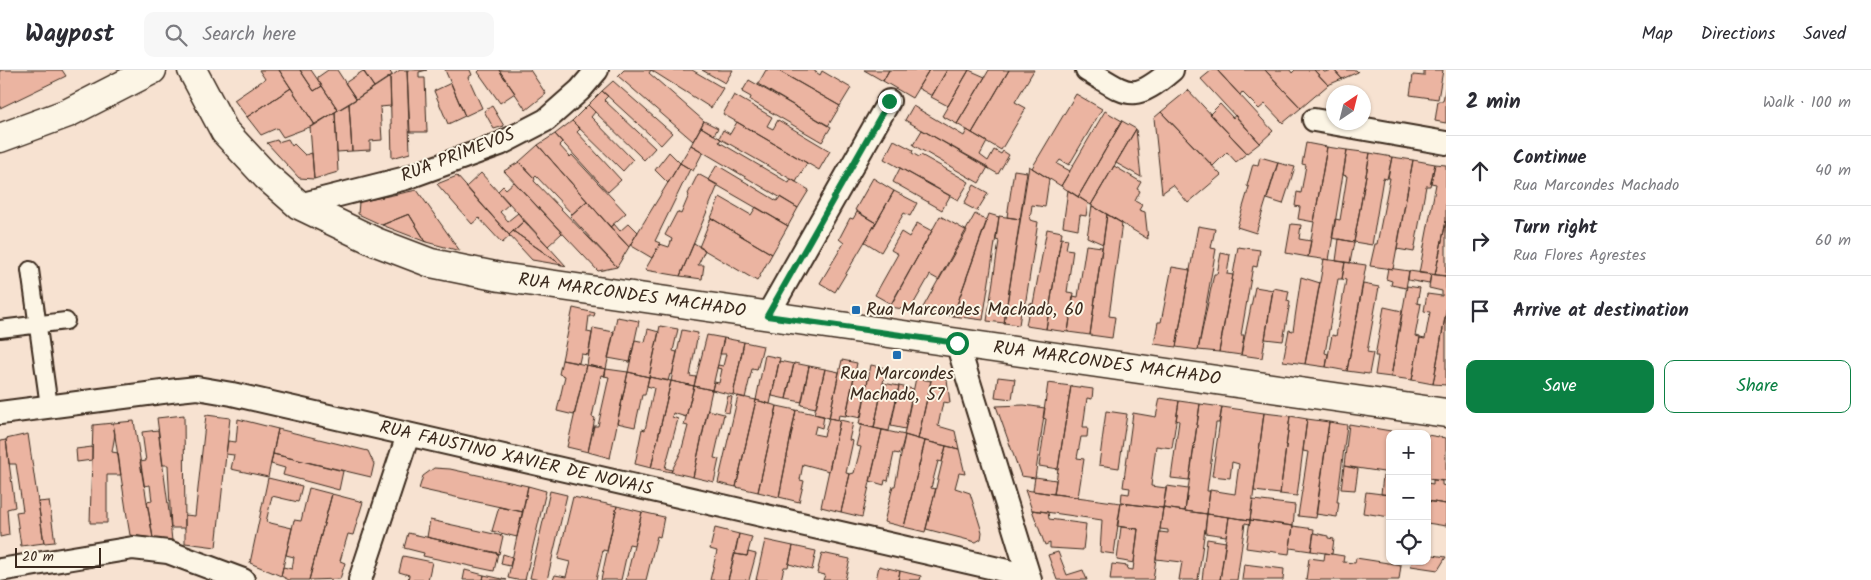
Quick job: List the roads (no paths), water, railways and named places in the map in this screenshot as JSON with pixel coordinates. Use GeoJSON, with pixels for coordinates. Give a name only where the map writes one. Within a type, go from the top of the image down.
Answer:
{"type":"FeatureCollection","features":[{"type":"Feature","properties":{"kind":"street"},"geometry":{"type":"LineString","coordinates":[[0,138],[68,113],[152,70]]}},
{"type":"Feature","properties":{"kind":"street","name":"RUA MARCONDES MACHADO"},"geometry":{"type":"LineString","coordinates":[[192,70],[225,132],[266,176],[299,205],[376,242],[431,263],[500,277],[1446,413]]}},
{"type":"Feature","properties":{"kind":"street","name":"RUA PRIMEVOS"},"geometry":{"type":"LineString","coordinates":[[299,205],[406,178],[500,144],[546,120],[580,90],[597,70]]}},
{"type":"Feature","properties":{"kind":"street"},"geometry":{"type":"LineString","coordinates":[[1087,70],[1122,91],[1138,93],[1151,87],[1172,70]]}},
{"type":"Feature","properties":{"kind":"street"},"geometry":{"type":"LineString","coordinates":[[767,316],[889,101]]}},
{"type":"Feature","properties":{"kind":"street"},"geometry":{"type":"LineString","coordinates":[[1314,120],[1446,143]]}},
{"type":"Feature","properties":{"kind":"street"},"geometry":{"type":"LineString","coordinates":[[30,270],[49,406]]}},
{"type":"Feature","properties":{"kind":"street"},"geometry":{"type":"LineString","coordinates":[[0,329],[66,321]]}},
{"type":"Feature","properties":{"kind":"street"},"geometry":{"type":"LineString","coordinates":[[957,343],[1030,578]]}},
{"type":"Feature","properties":{"kind":"street","name":"RUA FAUSTINO XAVIER DE NOVAIS"},"geometry":{"type":"LineString","coordinates":[[0,413],[197,388],[232,394],[1030,578]]}},
{"type":"Feature","properties":{"kind":"street"},"geometry":{"type":"LineString","coordinates":[[360,580],[408,435]]}},
{"type":"Feature","properties":{"kind":"street"},"geometry":{"type":"LineString","coordinates":[[0,570],[133,548],[168,552],[244,580]]}},
{"type":"Feature","properties":{"kind":"place","name":"Rua Marcondes Machado, 60"},"geometry":{"type":"Point","coordinates":[856,310]}},
{"type":"Feature","properties":{"kind":"place","name":"Rua Marcondes Machado, 57"},"geometry":{"type":"Point","coordinates":[897,355]}}]}
